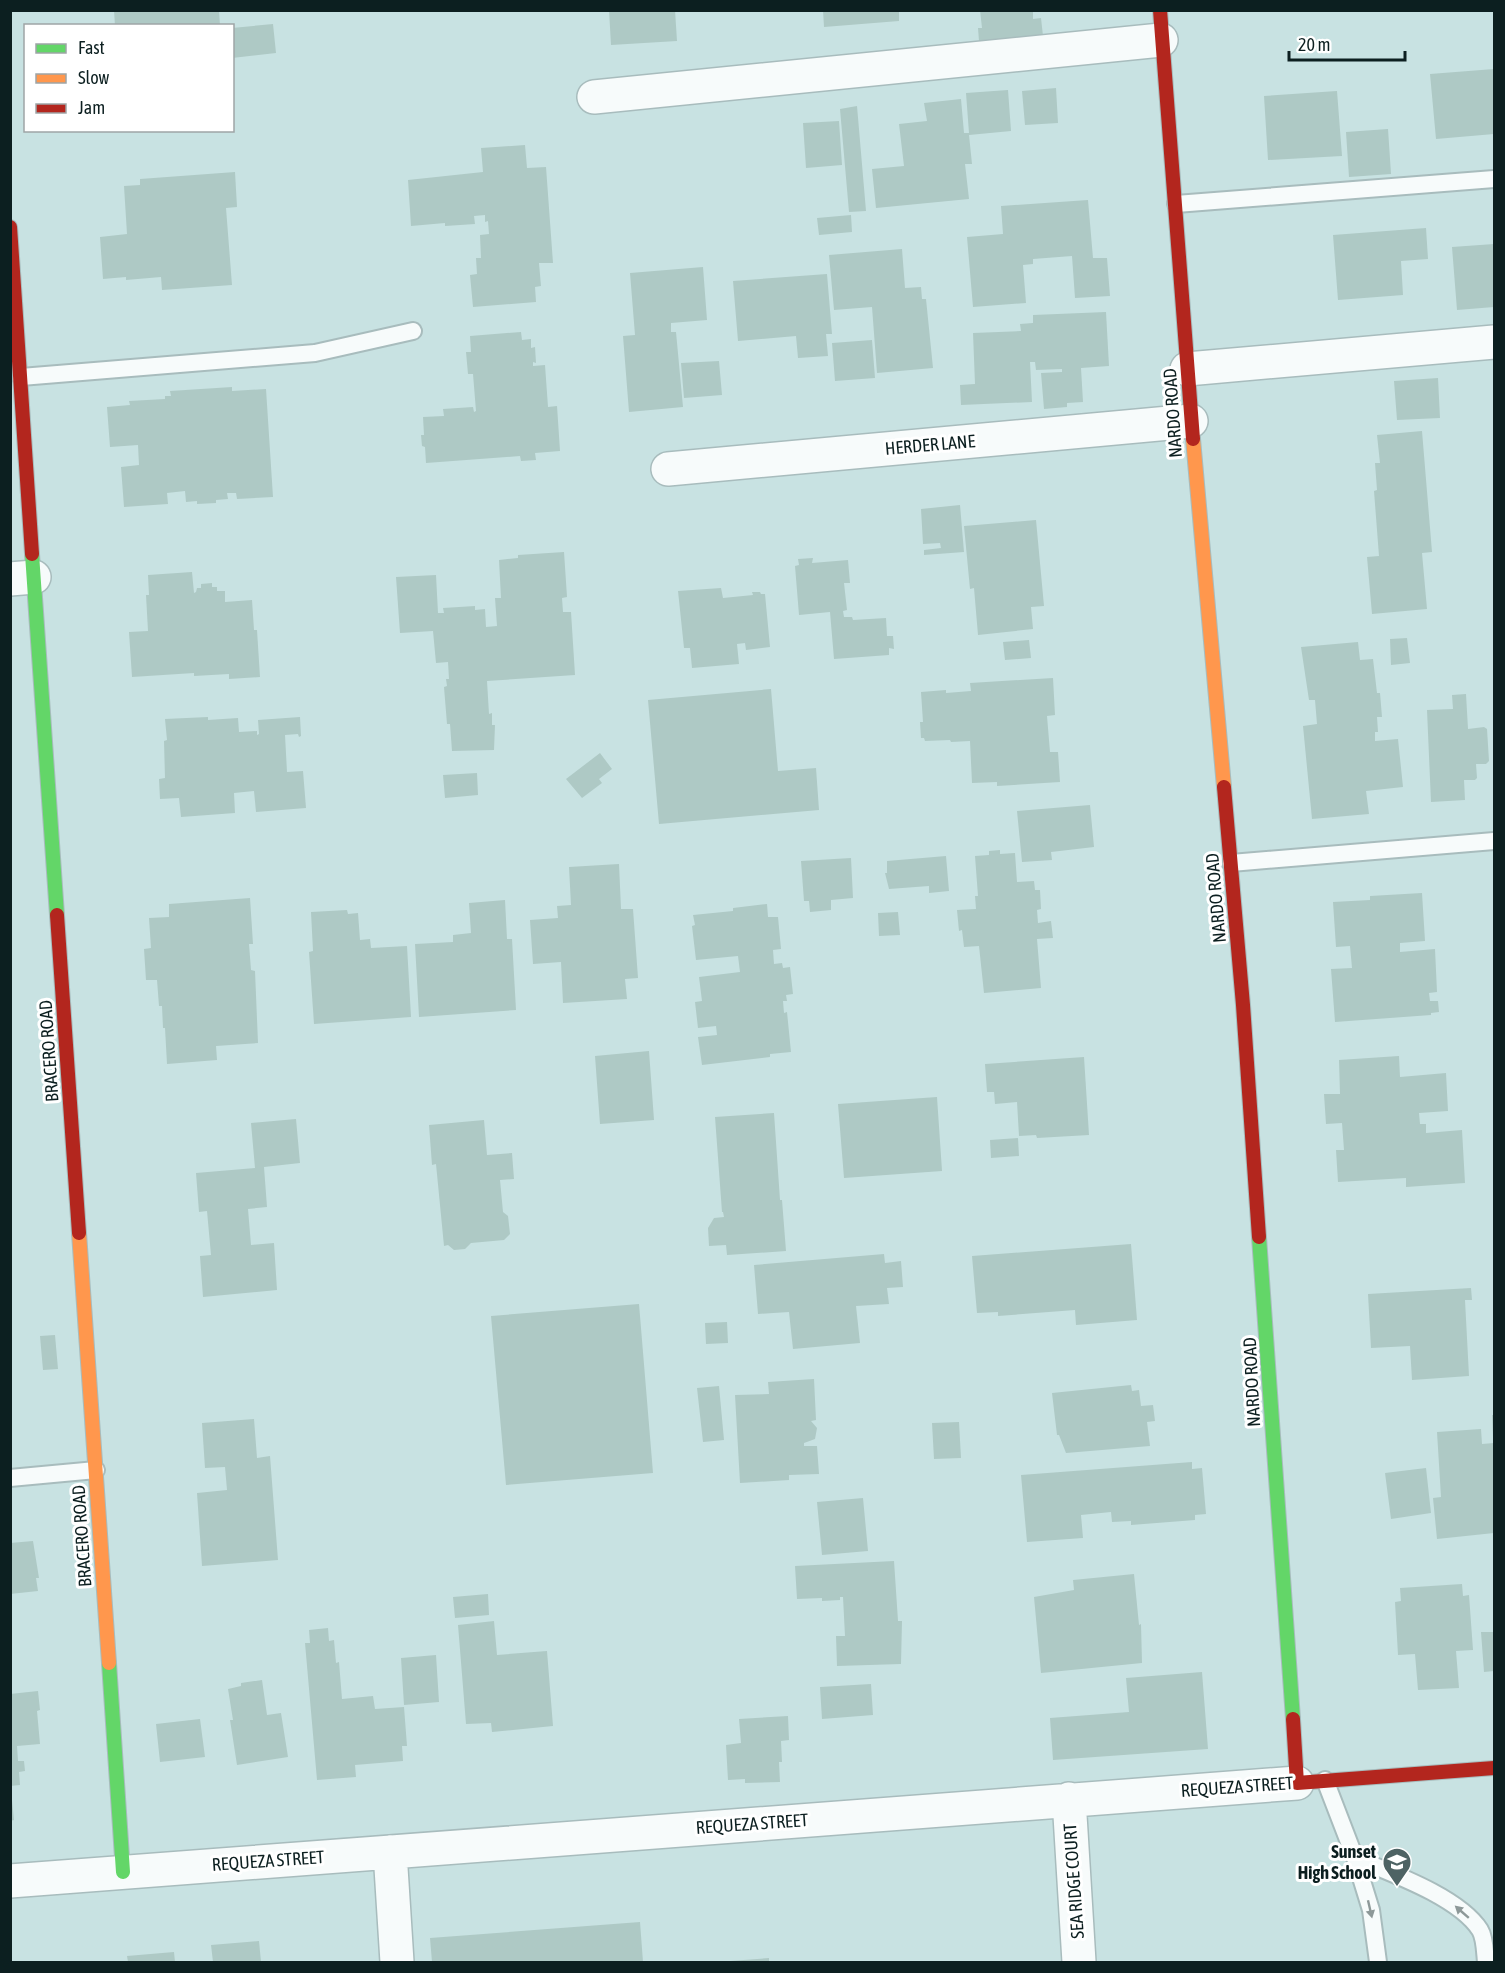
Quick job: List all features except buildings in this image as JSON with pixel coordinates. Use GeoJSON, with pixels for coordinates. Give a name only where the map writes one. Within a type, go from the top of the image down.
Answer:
{"type":"FeatureCollection","features":[{"type":"Feature","properties":{"kind":"street"},"geometry":{"type":"LineString","coordinates":[[594,97],[1161,25]]}},
{"type":"Feature","properties":{"kind":"street","name":"NARDO ROAD"},"geometry":{"type":"LineString","coordinates":[[1161,25],[1191,421],[1231,863],[1257,1191],[1311,1781]]}},
{"type":"Feature","properties":{"kind":"street","name":"BRACERO ROAD"},"geometry":{"type":"LineString","coordinates":[[10,227],[21,377],[22,578],[96,1470],[123,1872]]}},
{"type":"Feature","properties":{"kind":"street"},"geometry":{"type":"LineString","coordinates":[[1187,369],[1494,342]]}},
{"type":"Feature","properties":{"kind":"street","name":"HERDER LANE"},"geometry":{"type":"LineString","coordinates":[[668,469],[1191,421]]}},
{"type":"Feature","properties":{"kind":"street","name":"REQUEZA STREET"},"geometry":{"type":"LineString","coordinates":[[10,1881],[1494,1768]]}},
{"type":"Feature","properties":{"kind":"street","name":"SEA RIDGE COURT"},"geometry":{"type":"LineString","coordinates":[[1069,1799],[1079,1962]]}},
{"type":"Feature","properties":{"kind":"street"},"geometry":{"type":"LineString","coordinates":[[390,1852],[397,1962]]}},
{"type":"Feature","properties":{"kind":"lane"},"geometry":{"type":"LineString","coordinates":[[1176,204],[1494,179]]}},
{"type":"Feature","properties":{"kind":"lane"},"geometry":{"type":"LineString","coordinates":[[21,377],[315,353],[413,331]]}},
{"type":"Feature","properties":{"kind":"lane"},"geometry":{"type":"LineString","coordinates":[[1231,863],[1494,841]]}},
{"type":"Feature","properties":{"kind":"lane"},"geometry":{"type":"LineString","coordinates":[[10,1478],[96,1470]]}},
{"type":"Feature","properties":{"kind":"lane"},"geometry":{"type":"LineString","coordinates":[[1311,1781],[1355,1858],[1371,1910],[1378,1962]]}},
{"type":"Feature","properties":{"kind":"lane"},"geometry":{"type":"LineString","coordinates":[[1355,1858],[1407,1880],[1462,1910],[1481,1932],[1486,1962]]}},
{"type":"Feature","properties":{"kind":"traffic: fast"},"geometry":{"type":"LineString","coordinates":[[32,554],[57,915]]}},
{"type":"Feature","properties":{"kind":"traffic: fast"},"geometry":{"type":"LineString","coordinates":[[1259,1237],[1293,1719]]}},
{"type":"Feature","properties":{"kind":"traffic: fast"},"geometry":{"type":"LineString","coordinates":[[109,1663],[123,1872]]}},
{"type":"Feature","properties":{"kind":"traffic: slow"},"geometry":{"type":"LineString","coordinates":[[1193,439],[1224,787]]}},
{"type":"Feature","properties":{"kind":"traffic: slow"},"geometry":{"type":"LineString","coordinates":[[79,1233],[109,1663]]}},
{"type":"Feature","properties":{"kind":"traffic: jam"},"geometry":{"type":"LineString","coordinates":[[1160,10],[1193,439]]}},
{"type":"Feature","properties":{"kind":"traffic: jam"},"geometry":{"type":"LineString","coordinates":[[10,227],[32,554]]}},
{"type":"Feature","properties":{"kind":"traffic: jam"},"geometry":{"type":"LineString","coordinates":[[1224,787],[1243,1005],[1259,1237]]}},
{"type":"Feature","properties":{"kind":"traffic: jam"},"geometry":{"type":"LineString","coordinates":[[57,915],[79,1233]]}},
{"type":"Feature","properties":{"kind":"traffic: jam"},"geometry":{"type":"LineString","coordinates":[[1293,1719],[1297,1783],[1494,1768]]}},
{"type":"Feature","properties":{"kind":"place","name":"Sunset High School"},"geometry":{"type":"Point","coordinates":[1397,1888]}}]}
